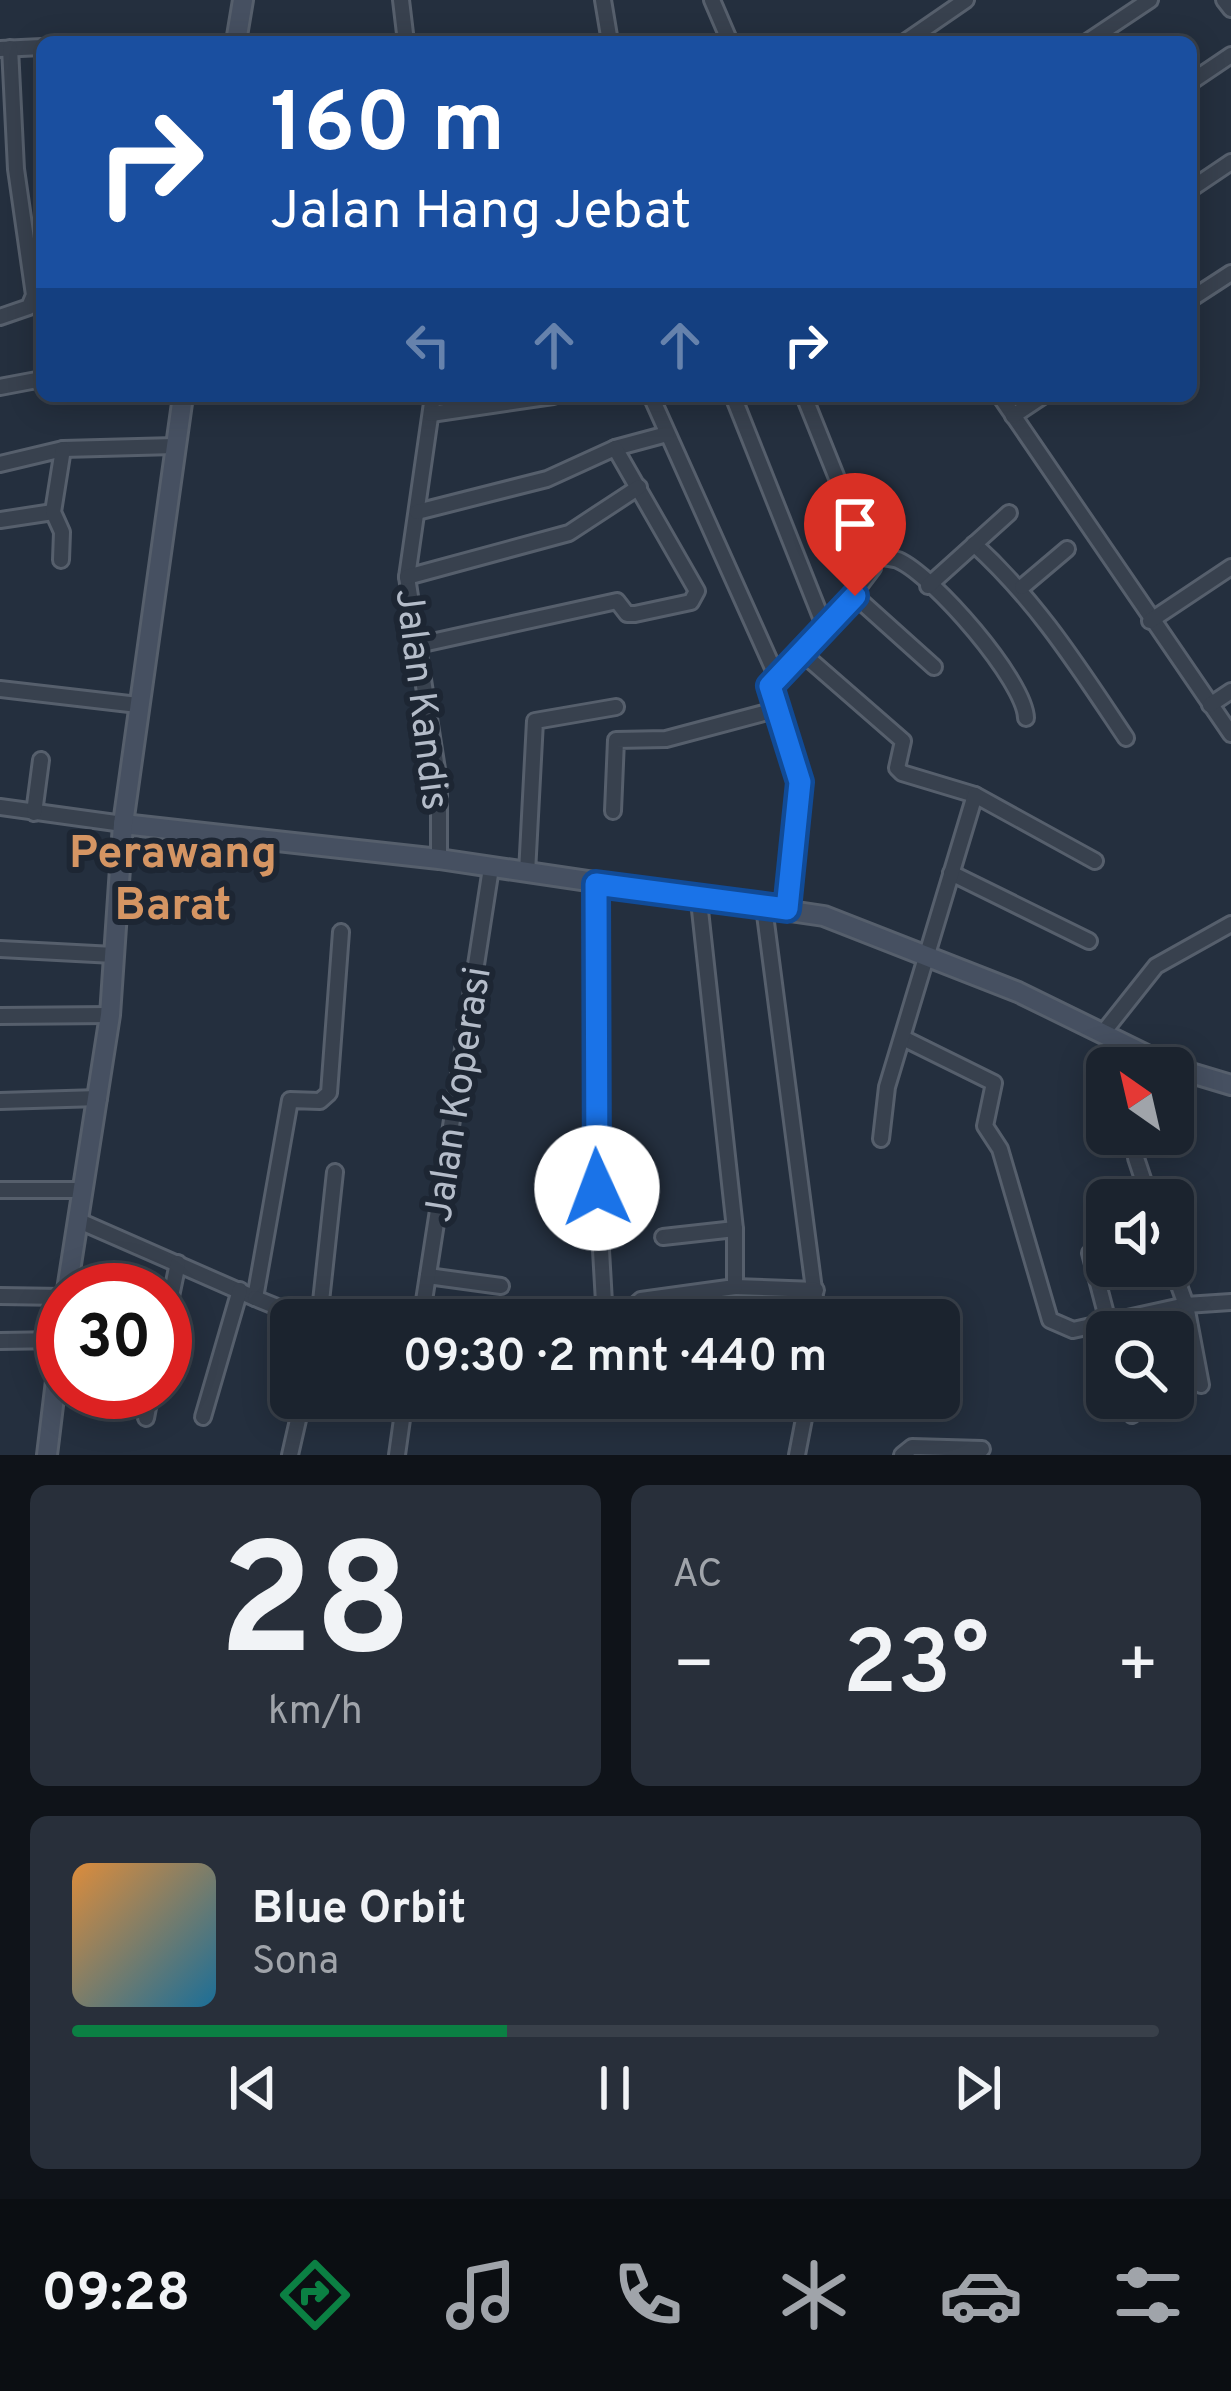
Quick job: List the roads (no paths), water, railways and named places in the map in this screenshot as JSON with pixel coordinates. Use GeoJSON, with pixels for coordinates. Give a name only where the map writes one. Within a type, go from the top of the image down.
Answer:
{"type":"FeatureCollection","features":[{"type":"Feature","properties":{"kind":"street"},"geometry":{"type":"LineString","coordinates":[[237,36],[243,0]]}},
{"type":"Feature","properties":{"kind":"street"},"geometry":{"type":"LineString","coordinates":[[401,0],[405,36]]}},
{"type":"Feature","properties":{"kind":"street"},"geometry":{"type":"LineString","coordinates":[[603,0],[609,36]]}},
{"type":"Feature","properties":{"kind":"street"},"geometry":{"type":"LineString","coordinates":[[712,0],[727,36]]}},
{"type":"Feature","properties":{"kind":"street"},"geometry":{"type":"LineString","coordinates":[[914,36],[966,0]]}},
{"type":"Feature","properties":{"kind":"street"},"geometry":{"type":"LineString","coordinates":[[1096,36],[1150,0]]}},
{"type":"Feature","properties":{"kind":"street"},"geometry":{"type":"LineString","coordinates":[[1224,0],[1231,9]]}},
{"type":"Feature","properties":{"kind":"street"},"geometry":{"type":"LineString","coordinates":[[0,317],[29,308],[34,295],[5,49],[36,47]]}},
{"type":"Feature","properties":{"kind":"street"},"geometry":{"type":"LineString","coordinates":[[1197,78],[1231,55]]}},
{"type":"Feature","properties":{"kind":"street"},"geometry":{"type":"LineString","coordinates":[[1197,185],[1231,163]]}},
{"type":"Feature","properties":{"kind":"street"},"geometry":{"type":"LineString","coordinates":[[1197,295],[1231,273]]}},
{"type":"Feature","properties":{"kind":"street"},"geometry":{"type":"LineString","coordinates":[[0,387],[36,380]]}},
{"type":"Feature","properties":{"kind":"street"},"geometry":{"type":"LineString","coordinates":[[70,1263],[110,1015],[123,824],[182,402]]}},
{"type":"Feature","properties":{"kind":"street","name":"Jalan Kandis"},"geometry":{"type":"LineString","coordinates":[[432,402],[407,577],[439,782],[439,859]]}},
{"type":"Feature","properties":{"kind":"street"},"geometry":{"type":"LineString","coordinates":[[431,414],[512,402]]}},
{"type":"Feature","properties":{"kind":"street"},"geometry":{"type":"LineString","coordinates":[[654,402],[777,677]]}},
{"type":"Feature","properties":{"kind":"street"},"geometry":{"type":"LineString","coordinates":[[735,402],[826,630]]}},
{"type":"Feature","properties":{"kind":"street"},"geometry":{"type":"LineString","coordinates":[[787,909],[800,782],[770,686],[826,630],[873,568],[806,402]]}},
{"type":"Feature","properties":{"kind":"street"},"geometry":{"type":"LineString","coordinates":[[1004,402],[1231,734]]}},
{"type":"Feature","properties":{"kind":"street"},"geometry":{"type":"LineString","coordinates":[[1013,416],[1034,402]]}},
{"type":"Feature","properties":{"kind":"street"},"geometry":{"type":"LineString","coordinates":[[417,512],[548,478],[615,448],[667,434]]}},
{"type":"Feature","properties":{"kind":"street"},"geometry":{"type":"LineString","coordinates":[[0,464],[63,448],[175,446]]}},
{"type":"Feature","properties":{"kind":"street"},"geometry":{"type":"LineString","coordinates":[[61,560],[62,532],[53,512],[63,448]]}},
{"type":"Feature","properties":{"kind":"street"},"geometry":{"type":"LineString","coordinates":[[418,645],[617,601],[631,615],[691,602],[697,591],[690,572],[615,448]]}},
{"type":"Feature","properties":{"kind":"street"},"geometry":{"type":"LineString","coordinates":[[407,577],[569,533],[639,487]]}},
{"type":"Feature","properties":{"kind":"street"},"geometry":{"type":"LineString","coordinates":[[0,520],[53,512]]}},
{"type":"Feature","properties":{"kind":"street"},"geometry":{"type":"LineString","coordinates":[[928,586],[1009,514]]}},
{"type":"Feature","properties":{"kind":"street"},"geometry":{"type":"LineString","coordinates":[[974,544],[1022,587],[1126,738]]}},
{"type":"Feature","properties":{"kind":"street"},"geometry":{"type":"LineString","coordinates":[[1022,587],[1066,550]]}},
{"type":"Feature","properties":{"kind":"street"},"geometry":{"type":"LineString","coordinates":[[870,556],[896,559],[995,652],[1022,694],[1026,718]]}},
{"type":"Feature","properties":{"kind":"street"},"geometry":{"type":"LineString","coordinates":[[1150,620],[1231,567]]}},
{"type":"Feature","properties":{"kind":"street"},"geometry":{"type":"LineString","coordinates":[[855,596],[934,668]]}},
{"type":"Feature","properties":{"kind":"street"},"geometry":{"type":"LineString","coordinates":[[802,653],[903,741],[897,768],[902,773],[975,795],[1095,861]]}},
{"type":"Feature","properties":{"kind":"street"},"geometry":{"type":"LineString","coordinates":[[0,688],[138,706]]}},
{"type":"Feature","properties":{"kind":"street"},"geometry":{"type":"LineString","coordinates":[[1210,705],[1231,691]]}},
{"type":"Feature","properties":{"kind":"street"},"geometry":{"type":"LineString","coordinates":[[527,873],[536,719],[616,707]]}},
{"type":"Feature","properties":{"kind":"street"},"geometry":{"type":"LineString","coordinates":[[613,812],[616,740],[666,739],[775,710]]}},
{"type":"Feature","properties":{"kind":"street"},"geometry":{"type":"LineString","coordinates":[[34,813],[41,760]]}},
{"type":"Feature","properties":{"kind":"street"},"geometry":{"type":"LineString","coordinates":[[880,1139],[887,1087],[975,795]]}},
{"type":"Feature","properties":{"kind":"street"},"geometry":{"type":"LineString","coordinates":[[0,807],[439,859],[824,916],[930,954],[1128,1047]]}},
{"type":"Feature","properties":{"kind":"street","name":"Jalan Koperasi"},"geometry":{"type":"LineString","coordinates":[[424,1299],[490,868]]}},
{"type":"Feature","properties":{"kind":"street"},"geometry":{"type":"LineString","coordinates":[[951,873],[1089,941]]}},
{"type":"Feature","properties":{"kind":"street"},"geometry":{"type":"LineString","coordinates":[[596,884],[595,1145],[604,1299]]}},
{"type":"Feature","properties":{"kind":"street"},"geometry":{"type":"LineString","coordinates":[[699,901],[735,1229],[735,1288]]}},
{"type":"Feature","properties":{"kind":"street"},"geometry":{"type":"LineString","coordinates":[[764,907],[817,1299]]}},
{"type":"Feature","properties":{"kind":"street"},"geometry":{"type":"LineString","coordinates":[[1102,1034],[1156,966],[1231,924]]}},
{"type":"Feature","properties":{"kind":"street"},"geometry":{"type":"LineString","coordinates":[[203,1417],[247,1294],[290,1100],[320,1101],[329,1093],[341,932]]}},
{"type":"Feature","properties":{"kind":"street"},"geometry":{"type":"LineString","coordinates":[[0,949],[114,955]]}},
{"type":"Feature","properties":{"kind":"street"},"geometry":{"type":"LineString","coordinates":[[0,1016],[110,1015]]}},
{"type":"Feature","properties":{"kind":"street"},"geometry":{"type":"LineString","coordinates":[[903,1039],[994,1082],[986,1126],[1000,1149],[1050,1320],[1073,1330],[1086,1330]]}},
{"type":"Feature","properties":{"kind":"street"},"geometry":{"type":"LineString","coordinates":[[1194,1075],[1231,1085]]}},
{"type":"Feature","properties":{"kind":"street"},"geometry":{"type":"LineString","coordinates":[[0,1101],[98,1098]]}},
{"type":"Feature","properties":{"kind":"street"},"geometry":{"type":"LineString","coordinates":[[322,1299],[335,1172]]}},
{"type":"Feature","properties":{"kind":"street"},"geometry":{"type":"LineString","coordinates":[[0,1190],[84,1190]]}},
{"type":"Feature","properties":{"kind":"street"},"geometry":{"type":"LineString","coordinates":[[77,1220],[178,1263]]}},
{"type":"Feature","properties":{"kind":"street"},"geometry":{"type":"LineString","coordinates":[[663,1237],[735,1229]]}},
{"type":"Feature","properties":{"kind":"street"},"geometry":{"type":"LineString","coordinates":[[192,1269],[270,1304]]}},
{"type":"Feature","properties":{"kind":"street"},"geometry":{"type":"LineString","coordinates":[[428,1276],[501,1286]]}},
{"type":"Feature","properties":{"kind":"street"},"geometry":{"type":"LineString","coordinates":[[1180,1287],[1201,1385]]}},
{"type":"Feature","properties":{"kind":"street"},"geometry":{"type":"LineString","coordinates":[[649,1299],[735,1288],[816,1290]]}},
{"type":"Feature","properties":{"kind":"street"},"geometry":{"type":"LineString","coordinates":[[0,1296],[36,1294]]}},
{"type":"Feature","properties":{"kind":"street"},"geometry":{"type":"LineString","coordinates":[[1167,1311],[1231,1302]]}},
{"type":"Feature","properties":{"kind":"street"},"geometry":{"type":"LineString","coordinates":[[0,1341],[36,1335]]}},
{"type":"Feature","properties":{"kind":"street"},"geometry":{"type":"LineString","coordinates":[[47,1455],[51,1419]]}},
{"type":"Feature","properties":{"kind":"street"},"geometry":{"type":"LineString","coordinates":[[290,1455],[298,1419]]}},
{"type":"Feature","properties":{"kind":"street"},"geometry":{"type":"LineString","coordinates":[[397,1455],[403,1419]]}},
{"type":"Feature","properties":{"kind":"street"},"geometry":{"type":"LineString","coordinates":[[797,1455],[804,1419]]}},
{"type":"Feature","properties":{"kind":"street"},"geometry":{"type":"LineString","coordinates":[[902,1455],[912,1447],[982,1449]]}},
{"type":"Feature","properties":{"kind":"district","name":"Perawang Barat"},"geometry":{"type":"Point","coordinates":[173,877]}}]}
